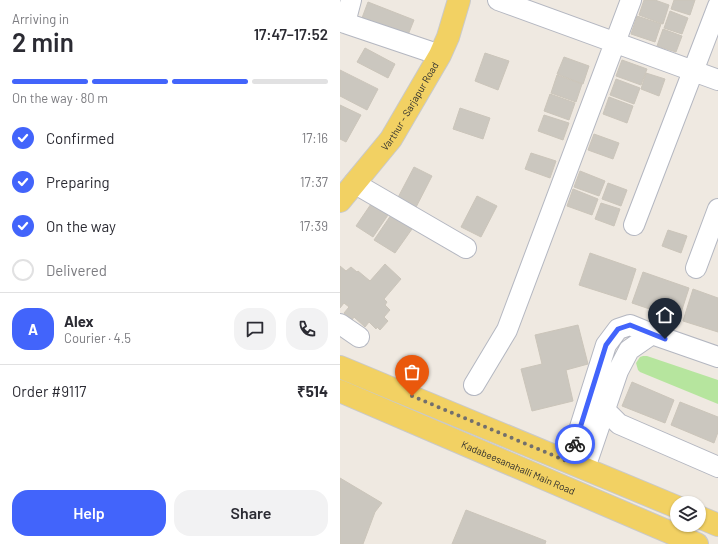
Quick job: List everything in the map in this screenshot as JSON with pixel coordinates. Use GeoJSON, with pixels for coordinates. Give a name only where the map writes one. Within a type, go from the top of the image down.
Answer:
{"type":"FeatureCollection","features":[{"type":"Feature","properties":{"kind":"main road","name":"Varthur - Sarjapur Road"},"geometry":{"type":"LineString","coordinates":[[340,201],[391,139],[440,54],[448,36],[459,0]]}},
{"type":"Feature","properties":{"kind":"main road"},"geometry":{"type":"LineString","coordinates":[[340,367],[670,504]]}},
{"type":"Feature","properties":{"kind":"main road","name":"Kadabeesanahalli Main Road"},"geometry":{"type":"LineString","coordinates":[[340,391],[695,544]]}},
{"type":"Feature","properties":{"kind":"main road"},"geometry":{"type":"LineString","coordinates":[[706,520],[718,525]]}},
{"type":"Feature","properties":{"kind":"street"},"geometry":{"type":"LineString","coordinates":[[351,0],[343,20],[440,54]]}},
{"type":"Feature","properties":{"kind":"street"},"geometry":{"type":"LineString","coordinates":[[498,0],[718,80]]}},
{"type":"Feature","properties":{"kind":"street"},"geometry":{"type":"LineString","coordinates":[[474,385],[507,330],[631,0]]}},
{"type":"Feature","properties":{"kind":"street"},"geometry":{"type":"LineString","coordinates":[[634,225],[718,6]]}},
{"type":"Feature","properties":{"kind":"street"},"geometry":{"type":"LineString","coordinates":[[354,183],[466,248]]}},
{"type":"Feature","properties":{"kind":"street"},"geometry":{"type":"LineString","coordinates":[[696,268],[718,209]]}},
{"type":"Feature","properties":{"kind":"street"},"geometry":{"type":"LineString","coordinates":[[340,324],[359,337]]}},
{"type":"Feature","properties":{"kind":"street"},"geometry":{"type":"LineString","coordinates":[[577,465],[596,406],[618,371],[628,350],[652,334],[718,357]]}},
{"type":"Feature","properties":{"kind":"street"},"geometry":{"type":"LineString","coordinates":[[596,406],[619,424],[718,467]]}},
{"type":"Feature","properties":{"kind":"green space"},"geometry":{"type":"Polygon","coordinates":[[[647,356],[718,380],[718,404],[640,372],[636,363],[640,357],[647,356]]]}},
{"type":"Feature","properties":{"kind":"building"},"geometry":{"type":"Polygon","coordinates":[[[644,0],[655,0],[669,5],[663,24],[639,15],[644,0]]]}},
{"type":"Feature","properties":{"kind":"building"},"geometry":{"type":"Polygon","coordinates":[[[674,0],[695,0],[690,15],[671,9],[674,0]]]}},
{"type":"Feature","properties":{"kind":"building"},"geometry":{"type":"Polygon","coordinates":[[[368,2],[414,20],[408,35],[362,18],[368,2]]]}},
{"type":"Feature","properties":{"kind":"building"},"geometry":{"type":"Polygon","coordinates":[[[670,11],[688,18],[682,34],[664,28],[670,11]]]}},
{"type":"Feature","properties":{"kind":"building"},"geometry":{"type":"Polygon","coordinates":[[[637,16],[661,24],[655,42],[631,34],[637,16]]]}},
{"type":"Feature","properties":{"kind":"building"},"geometry":{"type":"Polygon","coordinates":[[[663,29],[682,36],[676,52],[657,46],[663,29]]]}},
{"type":"Feature","properties":{"kind":"building"},"geometry":{"type":"Polygon","coordinates":[[[365,48],[395,64],[388,78],[357,62],[365,48]]]}},
{"type":"Feature","properties":{"kind":"building"},"geometry":{"type":"Polygon","coordinates":[[[485,53],[509,61],[498,90],[475,81],[485,53]]]}},
{"type":"Feature","properties":{"kind":"building"},"geometry":{"type":"Polygon","coordinates":[[[564,57],[589,66],[583,84],[557,74],[564,57]]]}},
{"type":"Feature","properties":{"kind":"building"},"geometry":{"type":"Polygon","coordinates":[[[622,60],[647,69],[641,85],[616,76],[622,60]]]}},
{"type":"Feature","properties":{"kind":"building"},"geometry":{"type":"Polygon","coordinates":[[[340,70],[378,89],[367,110],[340,96],[340,70]]]}},
{"type":"Feature","properties":{"kind":"building"},"geometry":{"type":"Polygon","coordinates":[[[646,73],[665,79],[659,96],[641,89],[646,73]]]}},
{"type":"Feature","properties":{"kind":"building"},"geometry":{"type":"Polygon","coordinates":[[[557,75],[582,84],[576,102],[551,93],[557,75]]]}},
{"type":"Feature","properties":{"kind":"building"},"geometry":{"type":"Polygon","coordinates":[[[616,79],[640,88],[634,104],[610,95],[616,79]]]}},
{"type":"Feature","properties":{"kind":"building"},"geometry":{"type":"Polygon","coordinates":[[[550,94],[575,103],[569,120],[544,111],[550,94]]]}},
{"type":"Feature","properties":{"kind":"building"},"geometry":{"type":"Polygon","coordinates":[[[609,97],[633,106],[627,123],[603,114],[609,97]]]}},
{"type":"Feature","properties":{"kind":"building"},"geometry":{"type":"Polygon","coordinates":[[[340,105],[361,115],[346,142],[340,139],[340,105]]]}},
{"type":"Feature","properties":{"kind":"building"},"geometry":{"type":"Polygon","coordinates":[[[460,108],[490,118],[483,139],[453,129],[460,108]]]}},
{"type":"Feature","properties":{"kind":"building"},"geometry":{"type":"Polygon","coordinates":[[[544,115],[569,123],[563,140],[538,131],[544,115]]]}},
{"type":"Feature","properties":{"kind":"building"},"geometry":{"type":"Polygon","coordinates":[[[594,134],[619,143],[613,159],[588,150],[594,134]]]}},
{"type":"Feature","properties":{"kind":"building"},"geometry":{"type":"Polygon","coordinates":[[[531,153],[556,161],[550,178],[525,169],[531,153]]]}},
{"type":"Feature","properties":{"kind":"building"},"geometry":{"type":"Polygon","coordinates":[[[414,167],[432,176],[412,215],[394,205],[414,167]]]}},
{"type":"Feature","properties":{"kind":"building"},"geometry":{"type":"Polygon","coordinates":[[[580,171],[605,181],[599,196],[574,187],[580,171]]]}},
{"type":"Feature","properties":{"kind":"building"},"geometry":{"type":"Polygon","coordinates":[[[608,183],[627,190],[621,206],[602,199],[608,183]]]}},
{"type":"Feature","properties":{"kind":"building"},"geometry":{"type":"Polygon","coordinates":[[[573,189],[598,199],[592,215],[567,206],[573,189]]]}},
{"type":"Feature","properties":{"kind":"building"},"geometry":{"type":"Polygon","coordinates":[[[477,196],[497,206],[481,237],[461,227],[477,196]]]}},
{"type":"Feature","properties":{"kind":"building"},"geometry":{"type":"Polygon","coordinates":[[[601,203],[620,209],[614,226],[595,219],[601,203]]]}},
{"type":"Feature","properties":{"kind":"building"},"geometry":{"type":"Polygon","coordinates":[[[371,204],[388,215],[373,237],[356,226],[371,204]]]}},
{"type":"Feature","properties":{"kind":"building"},"geometry":{"type":"Polygon","coordinates":[[[391,215],[412,229],[395,253],[374,240],[391,215]]]}},
{"type":"Feature","properties":{"kind":"building"},"geometry":{"type":"Polygon","coordinates":[[[668,230],[687,236],[681,253],[662,246],[668,230]]]}},
{"type":"Feature","properties":{"kind":"building"},"geometry":{"type":"Polygon","coordinates":[[[590,253],[636,269],[626,300],[579,285],[590,253]]]}},
{"type":"Feature","properties":{"kind":"building"},"geometry":{"type":"Polygon","coordinates":[[[385,264],[401,279],[384,299],[387,302],[385,305],[390,310],[384,317],[388,321],[380,330],[377,327],[376,329],[369,322],[365,327],[354,317],[352,320],[344,313],[349,307],[344,303],[340,308],[340,266],[346,271],[351,267],[370,281],[385,264]]]}},
{"type":"Feature","properties":{"kind":"building"},"geometry":{"type":"Polygon","coordinates":[[[643,272],[689,288],[679,319],[632,303],[643,272]]]}},
{"type":"Feature","properties":{"kind":"building"},"geometry":{"type":"Polygon","coordinates":[[[693,289],[718,298],[718,332],[683,321],[693,289]]]}},
{"type":"Feature","properties":{"kind":"building"},"geometry":{"type":"Polygon","coordinates":[[[578,325],[588,364],[566,370],[573,401],[532,411],[521,369],[542,364],[535,335],[578,325]]]}},
{"type":"Feature","properties":{"kind":"building"},"geometry":{"type":"Polygon","coordinates":[[[632,382],[674,400],[665,423],[622,406],[632,382]]]}},
{"type":"Feature","properties":{"kind":"building"},"geometry":{"type":"Polygon","coordinates":[[[680,402],[718,417],[718,432],[714,443],[671,425],[680,402]]]}},
{"type":"Feature","properties":{"kind":"building"},"geometry":{"type":"Polygon","coordinates":[[[340,478],[382,503],[375,512],[363,544],[340,544],[340,478]]]}},
{"type":"Feature","properties":{"kind":"building"},"geometry":{"type":"Polygon","coordinates":[[[466,510],[546,541],[545,544],[452,544],[466,510]]]}},
{"type":"Feature","properties":{"kind":"way so far"},"geometry":{"type":"LineString","coordinates":[[412,396],[569,462],[575,444]]}},
{"type":"Feature","properties":{"kind":"route"},"geometry":{"type":"LineString","coordinates":[[575,444],[606,345],[618,329],[630,325],[665,339]]}}]}
